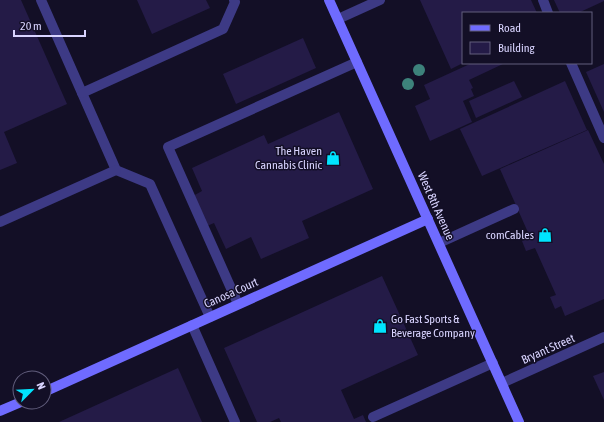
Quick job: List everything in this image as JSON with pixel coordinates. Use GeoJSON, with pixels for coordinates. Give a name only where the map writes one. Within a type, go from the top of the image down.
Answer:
{"type":"FeatureCollection","features":[{"type":"Feature","properties":{"kind":"main road","name":"West 8th Avenue"},"geometry":{"type":"LineString","coordinates":[[329,0],[519,422]]}},
{"type":"Feature","properties":{"kind":"main road","name":"Canosa Court"},"geometry":{"type":"LineString","coordinates":[[52,388],[428,219]]}},
{"type":"Feature","properties":{"kind":"main road"},"geometry":{"type":"LineString","coordinates":[[0,412],[12,406]]}},
{"type":"Feature","properties":{"kind":"street"},"geometry":{"type":"LineString","coordinates":[[41,0],[116,170],[150,184],[210,317]]}},
{"type":"Feature","properties":{"kind":"street"},"geometry":{"type":"LineString","coordinates":[[82,93],[223,29],[235,2],[234,0]]}},
{"type":"Feature","properties":{"kind":"street"},"geometry":{"type":"LineString","coordinates":[[338,19],[380,0]]}},
{"type":"Feature","properties":{"kind":"street"},"geometry":{"type":"LineString","coordinates":[[543,0],[548,12]]}},
{"type":"Feature","properties":{"kind":"street"},"geometry":{"type":"LineString","coordinates":[[238,304],[168,147],[357,62]]}},
{"type":"Feature","properties":{"kind":"street"},"geometry":{"type":"LineString","coordinates":[[571,64],[604,138]]}},
{"type":"Feature","properties":{"kind":"street"},"geometry":{"type":"LineString","coordinates":[[0,222],[116,170]]}},
{"type":"Feature","properties":{"kind":"street"},"geometry":{"type":"LineString","coordinates":[[439,243],[514,209]]}},
{"type":"Feature","properties":{"kind":"street"},"geometry":{"type":"LineString","coordinates":[[192,325],[235,422]]}},
{"type":"Feature","properties":{"kind":"street","name":"Bryant Street"},"geometry":{"type":"LineString","coordinates":[[502,383],[604,337]]}},
{"type":"Feature","properties":{"kind":"street"},"geometry":{"type":"LineString","coordinates":[[373,417],[493,363]]}},
{"type":"Feature","properties":{"kind":"building"},"geometry":{"type":"Polygon","coordinates":[[[0,0],[21,0],[67,104],[4,132],[17,163],[0,170],[0,0]]]}},
{"type":"Feature","properties":{"kind":"building"},"geometry":{"type":"Polygon","coordinates":[[[137,0],[206,0],[210,8],[152,34],[137,0]]]}},
{"type":"Feature","properties":{"kind":"building"},"geometry":{"type":"Polygon","coordinates":[[[420,0],[531,0],[537,12],[462,12],[462,64],[451,69],[420,0]]]}},
{"type":"Feature","properties":{"kind":"building"},"geometry":{"type":"Polygon","coordinates":[[[554,0],[604,0],[580,12],[560,12],[554,0]]]}},
{"type":"Feature","properties":{"kind":"building"},"geometry":{"type":"Polygon","coordinates":[[[303,38],[316,68],[236,104],[223,74],[303,38]]]}},
{"type":"Feature","properties":{"kind":"building"},"geometry":{"type":"Polygon","coordinates":[[[470,64],[503,64],[469,80],[473,88],[471,89],[474,96],[463,101],[472,122],[430,141],[415,106],[430,99],[424,85],[470,64]]]}},
{"type":"Feature","properties":{"kind":"building"},"geometry":{"type":"Polygon","coordinates":[[[604,64],[604,112],[586,72],[604,64]]]}},
{"type":"Feature","properties":{"kind":"building"},"geometry":{"type":"Polygon","coordinates":[[[514,81],[522,97],[476,118],[469,101],[514,81]]]}},
{"type":"Feature","properties":{"kind":"building"},"geometry":{"type":"Polygon","coordinates":[[[565,81],[587,130],[482,176],[460,129],[565,81]]]}},
{"type":"Feature","properties":{"kind":"building"},"geometry":{"type":"Polygon","coordinates":[[[339,112],[373,189],[302,221],[309,238],[261,259],[251,237],[226,249],[214,223],[207,226],[193,196],[202,191],[192,168],[264,135],[268,144],[339,112]]]}},
{"type":"Feature","properties":{"kind":"building"},"geometry":{"type":"Polygon","coordinates":[[[588,130],[604,164],[604,299],[565,316],[561,306],[555,309],[550,297],[556,295],[535,248],[526,251],[522,241],[530,237],[500,169],[588,130]]]}},
{"type":"Feature","properties":{"kind":"building"},"geometry":{"type":"Polygon","coordinates":[[[382,276],[418,355],[341,390],[354,419],[363,415],[366,422],[281,422],[279,418],[270,422],[257,422],[224,348],[382,276]]]}},
{"type":"Feature","properties":{"kind":"building"},"geometry":{"type":"Polygon","coordinates":[[[178,368],[202,422],[59,422],[178,368]]]}},
{"type":"Feature","properties":{"kind":"building"},"geometry":{"type":"Polygon","coordinates":[[[604,372],[604,400],[593,376],[604,372]]]}},
{"type":"Feature","properties":{"kind":"place","name":"The Haven Cannabis Clinic"},"geometry":{"type":"Point","coordinates":[333,158]}},
{"type":"Feature","properties":{"kind":"place","name":"comCables"},"geometry":{"type":"Point","coordinates":[545,235]}},
{"type":"Feature","properties":{"kind":"place","name":"Go Fast Sports & Beverage Company"},"geometry":{"type":"Point","coordinates":[380,326]}}]}
